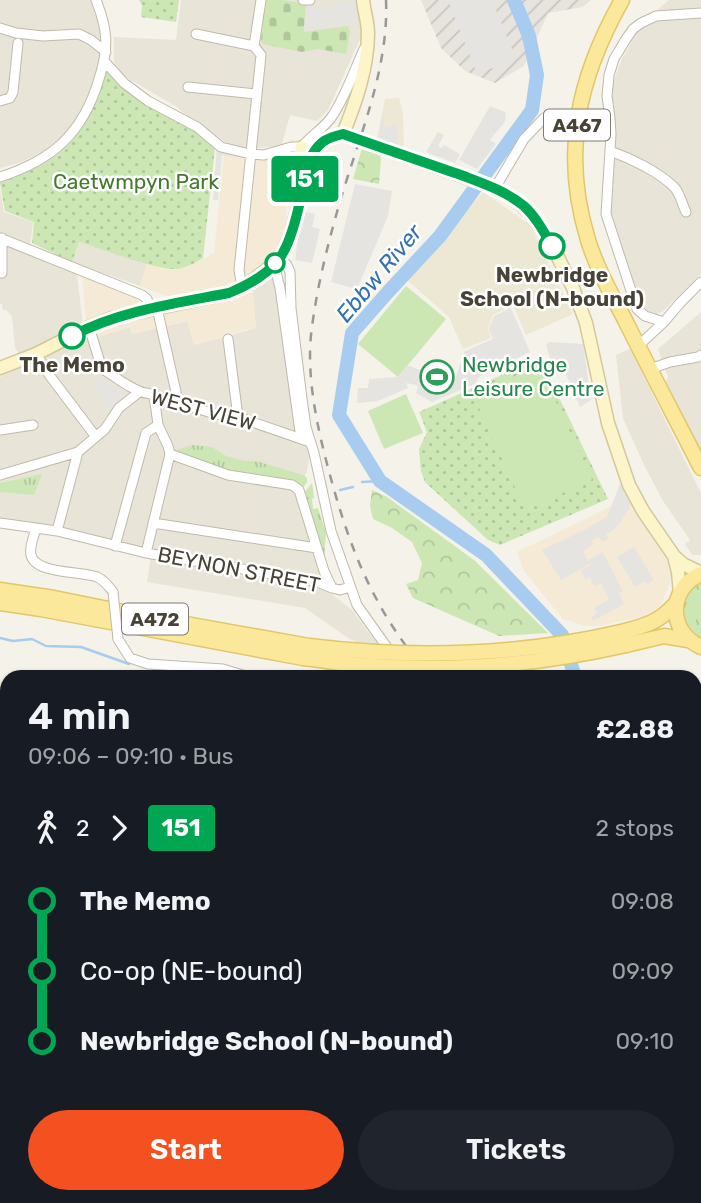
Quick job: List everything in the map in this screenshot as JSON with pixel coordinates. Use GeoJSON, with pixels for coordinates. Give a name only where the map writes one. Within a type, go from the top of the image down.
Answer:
{"type":"FeatureCollection","features":[{"type":"Feature","properties":{"kind":"main road","name":"A467"},"geometry":{"type":"LineString","coordinates":[[622,0],[593,57],[580,103],[575,134],[579,201],[588,241],[607,284],[701,468]]}},
{"type":"Feature","properties":{"kind":"main road","name":"A472"},"geometry":{"type":"LineString","coordinates":[[624,638],[659,619],[691,580],[701,573]]}},
{"type":"Feature","properties":{"kind":"main road","name":"A472"},"geometry":{"type":"LineString","coordinates":[[0,590],[158,619],[356,665],[440,668],[503,665],[541,660],[624,638],[664,636],[695,643]]}},
{"type":"Feature","properties":{"kind":"main road","name":"A472"},"geometry":{"type":"LineString","coordinates":[[678,598],[677,621],[682,633],[695,643]]}},
{"type":"Feature","properties":{"kind":"main road","name":"A472"},"geometry":{"type":"LineString","coordinates":[[0,603],[306,652]]}},
{"type":"Feature","properties":{"kind":"street"},"geometry":{"type":"LineString","coordinates":[[0,177],[22,170],[53,152],[83,119],[91,103],[105,57],[107,38],[96,0]]}},
{"type":"Feature","properties":{"kind":"street"},"geometry":{"type":"LineString","coordinates":[[254,46],[261,0]]}},
{"type":"Feature","properties":{"kind":"street"},"geometry":{"type":"LineString","coordinates":[[343,134],[354,108],[364,65],[368,31],[363,0]]}},
{"type":"Feature","properties":{"kind":"street"},"geometry":{"type":"LineString","coordinates":[[664,322],[645,316],[637,309],[609,227],[606,214],[611,118],[607,88],[614,59],[633,29],[656,16],[701,13]]}},
{"type":"Feature","properties":{"kind":"street"},"geometry":{"type":"LineString","coordinates":[[0,28],[43,36],[79,34],[91,40],[124,83],[148,101],[197,127],[222,147],[264,155],[291,147],[302,147]]}},
{"type":"Feature","properties":{"kind":"street"},"geometry":{"type":"LineString","coordinates":[[196,34],[254,46],[261,55],[239,270],[242,287]]}},
{"type":"Feature","properties":{"kind":"street"},"geometry":{"type":"LineString","coordinates":[[298,207],[292,198],[302,147],[334,114],[367,41]]}},
{"type":"Feature","properties":{"kind":"street"},"geometry":{"type":"LineString","coordinates":[[0,101],[10,98],[13,92],[18,43]]}},
{"type":"Feature","properties":{"kind":"street"},"geometry":{"type":"LineString","coordinates":[[188,87],[256,94]]}},
{"type":"Feature","properties":{"kind":"street"},"geometry":{"type":"LineString","coordinates":[[492,187],[524,139],[544,118]]}},
{"type":"Feature","properties":{"kind":"street"},"geometry":{"type":"LineString","coordinates":[[0,368],[112,318],[229,293],[242,287],[277,261],[291,233],[312,155],[318,145],[343,134],[492,187],[514,199],[531,214],[554,249],[586,323],[608,423],[629,485],[674,556],[701,573]]}},
{"type":"Feature","properties":{"kind":"street"},"geometry":{"type":"LineString","coordinates":[[610,151],[659,175],[676,189],[686,212]]}},
{"type":"Feature","properties":{"kind":"street"},"geometry":{"type":"LineString","coordinates":[[0,273],[1,238],[145,296],[154,309],[176,392],[175,401]]}},
{"type":"Feature","properties":{"kind":"street"},"geometry":{"type":"LineString","coordinates":[[277,261],[306,440],[331,531],[357,605],[404,670]]}},
{"type":"Feature","properties":{"kind":"street"},"geometry":{"type":"LineString","coordinates":[[638,346],[701,282]]}},
{"type":"Feature","properties":{"kind":"street","name":"WEST VIEW"},"geometry":{"type":"LineString","coordinates":[[89,327],[102,369],[138,393],[154,395],[215,414],[238,417],[306,440]]}},
{"type":"Feature","properties":{"kind":"street"},"geometry":{"type":"LineString","coordinates":[[228,340],[238,417]]}},
{"type":"Feature","properties":{"kind":"street"},"geometry":{"type":"LineString","coordinates":[[36,354],[96,437]]}},
{"type":"Feature","properties":{"kind":"street"},"geometry":{"type":"LineString","coordinates":[[650,369],[670,362],[700,357]]}},
{"type":"Feature","properties":{"kind":"street"},"geometry":{"type":"LineString","coordinates":[[0,475],[78,452],[105,429],[118,408],[138,393]]}},
{"type":"Feature","properties":{"kind":"street"},"geometry":{"type":"LineString","coordinates":[[146,553],[170,454],[159,425],[154,395]]}},
{"type":"Feature","properties":{"kind":"street"},"geometry":{"type":"LineString","coordinates":[[0,430],[33,425]]}},
{"type":"Feature","properties":{"kind":"street"},"geometry":{"type":"LineString","coordinates":[[115,546],[145,433],[159,425]]}},
{"type":"Feature","properties":{"kind":"street"},"geometry":{"type":"LineString","coordinates":[[57,531],[78,452]]}},
{"type":"Feature","properties":{"kind":"street"},"geometry":{"type":"LineString","coordinates":[[170,454],[228,475],[292,485],[299,491],[332,588]]}},
{"type":"Feature","properties":{"kind":"street","name":"BEYNON STREET"},"geometry":{"type":"LineString","coordinates":[[0,523],[57,531],[146,553],[315,581],[340,590],[350,587]]}},
{"type":"Feature","properties":{"kind":"street"},"geometry":{"type":"LineString","coordinates":[[153,523],[317,548]]}},
{"type":"Feature","properties":{"kind":"street"},"geometry":{"type":"LineString","coordinates":[[36,528],[30,553],[38,566],[96,577],[106,583],[113,592],[118,639],[130,658],[148,664],[223,670]]}},
{"type":"Feature","properties":{"kind":"street"},"geometry":{"type":"LineString","coordinates":[[674,556],[678,572],[678,598]]}},
{"type":"Feature","properties":{"kind":"shaded area"},"geometry":{"type":"Polygon","coordinates":[[[0,0],[91,0],[102,39],[94,86],[80,115],[64,134],[45,150],[22,162],[0,168],[0,0]]]}},
{"type":"Feature","properties":{"kind":"shaded area"},"geometry":{"type":"Polygon","coordinates":[[[181,0],[359,0],[362,35],[328,110],[317,121],[290,115],[282,144],[258,148],[235,146],[129,79],[117,69],[114,61],[114,37],[176,40],[181,0]]]}},
{"type":"Feature","properties":{"kind":"shaded area"},"geometry":{"type":"Polygon","coordinates":[[[355,0],[360,19],[348,24],[304,30],[306,4],[315,4],[319,12],[355,0]]]}},
{"type":"Feature","properties":{"kind":"shaded area"},"geometry":{"type":"Polygon","coordinates":[[[421,0],[591,0],[583,7],[548,13],[524,66],[495,83],[465,71],[441,48],[421,0]]]}},
{"type":"Feature","properties":{"kind":"shaded area"},"geometry":{"type":"Polygon","coordinates":[[[448,0],[492,0],[516,59],[477,74],[448,0]]]}},
{"type":"Feature","properties":{"kind":"shaded area"},"geometry":{"type":"Polygon","coordinates":[[[669,0],[701,0],[701,274],[657,314],[644,310],[639,305],[611,215],[615,130],[612,89],[622,59],[637,32],[658,21],[657,10],[669,0]]]}},
{"type":"Feature","properties":{"kind":"shaded area"},"geometry":{"type":"Polygon","coordinates":[[[399,98],[403,113],[404,148],[377,139],[385,99],[399,98]]]}},
{"type":"Feature","properties":{"kind":"shaded area"},"geometry":{"type":"Polygon","coordinates":[[[490,106],[505,112],[506,118],[490,140],[496,144],[477,169],[459,160],[490,106]]]}},
{"type":"Feature","properties":{"kind":"shaded area"},"geometry":{"type":"Polygon","coordinates":[[[382,117],[384,125],[398,125],[398,146],[378,139],[382,117]]]}},
{"type":"Feature","properties":{"kind":"shaded area"},"geometry":{"type":"Polygon","coordinates":[[[438,132],[444,135],[438,146],[442,148],[444,145],[460,154],[455,163],[426,152],[438,132]]]}},
{"type":"Feature","properties":{"kind":"shaded area"},"geometry":{"type":"Polygon","coordinates":[[[217,145],[247,157],[222,155],[218,200],[213,200],[217,145]]]}},
{"type":"Feature","properties":{"kind":"shaded area"},"geometry":{"type":"Polygon","coordinates":[[[284,153],[292,162],[286,231],[275,254],[261,269],[232,284],[171,298],[140,286],[147,263],[174,269],[200,261],[214,253],[224,155],[247,157],[284,153]]]}},
{"type":"Feature","properties":{"kind":"shaded area"},"geometry":{"type":"Polygon","coordinates":[[[355,184],[392,191],[388,216],[357,289],[331,282],[355,184]]]}},
{"type":"Feature","properties":{"kind":"shaded area"},"geometry":{"type":"Polygon","coordinates":[[[0,190],[4,212],[33,222],[29,255],[77,274],[83,326],[20,355],[15,348],[12,316],[3,310],[0,304],[0,190]]]}},
{"type":"Feature","properties":{"kind":"shaded area"},"geometry":{"type":"Polygon","coordinates":[[[483,192],[529,224],[573,314],[526,335],[513,305],[493,315],[488,329],[491,338],[463,349],[449,317],[407,280],[483,192]]]}},
{"type":"Feature","properties":{"kind":"shaded area"},"geometry":{"type":"Polygon","coordinates":[[[302,211],[315,214],[312,227],[320,229],[312,263],[295,260],[302,211]]]}},
{"type":"Feature","properties":{"kind":"shaded area"},"geometry":{"type":"Polygon","coordinates":[[[79,242],[147,263],[140,286],[72,262],[79,242]]]}},
{"type":"Feature","properties":{"kind":"shaded area"},"geometry":{"type":"Polygon","coordinates":[[[280,274],[311,449],[307,471],[296,494],[328,591],[352,610],[397,670],[367,670],[361,644],[305,608],[147,582],[152,550],[54,527],[0,519],[0,377],[81,339],[88,340],[130,327],[132,334],[188,321],[194,345],[256,328],[252,285],[280,274]]]}},
{"type":"Feature","properties":{"kind":"shaded area"},"geometry":{"type":"Polygon","coordinates":[[[82,277],[138,297],[139,302],[122,312],[86,322],[82,277]]]}},
{"type":"Feature","properties":{"kind":"shaded area"},"geometry":{"type":"Polygon","coordinates":[[[252,285],[256,328],[194,345],[187,321],[132,334],[130,327],[97,337],[95,330],[252,285]]]}},
{"type":"Feature","properties":{"kind":"shaded area"},"geometry":{"type":"Polygon","coordinates":[[[511,308],[530,352],[479,377],[475,384],[432,402],[416,393],[417,385],[406,383],[408,388],[378,401],[357,403],[358,388],[368,388],[369,379],[398,377],[407,365],[423,371],[419,384],[431,391],[453,385],[465,351],[493,339],[489,329],[494,316],[511,308]]]}},
{"type":"Feature","properties":{"kind":"shaded area"},"geometry":{"type":"Polygon","coordinates":[[[701,312],[701,456],[665,384],[668,377],[658,349],[701,312]]]}},
{"type":"Feature","properties":{"kind":"shaded area"},"geometry":{"type":"Polygon","coordinates":[[[546,344],[583,344],[591,400],[580,407],[562,365],[553,369],[546,344]]]}},
{"type":"Feature","properties":{"kind":"shaded area"},"geometry":{"type":"Polygon","coordinates":[[[630,349],[701,493],[701,555],[692,555],[685,544],[690,540],[663,501],[623,418],[616,355],[630,349]]]}},
{"type":"Feature","properties":{"kind":"shaded area"},"geometry":{"type":"Polygon","coordinates":[[[101,377],[121,392],[122,396],[110,412],[94,388],[101,377]]]}},
{"type":"Feature","properties":{"kind":"shaded area"},"geometry":{"type":"Polygon","coordinates":[[[620,484],[669,556],[670,584],[660,606],[645,616],[599,626],[585,626],[563,619],[524,571],[517,552],[612,506],[620,484]]]}},
{"type":"Feature","properties":{"kind":"shaded area"},"geometry":{"type":"Polygon","coordinates":[[[620,484],[630,500],[630,507],[619,524],[606,534],[609,539],[602,542],[599,537],[592,540],[593,544],[583,551],[588,560],[603,552],[623,591],[619,593],[624,604],[593,621],[591,617],[597,614],[594,608],[609,599],[601,583],[594,586],[590,577],[585,580],[581,570],[591,563],[561,580],[542,550],[607,517],[620,484]]]}},
{"type":"Feature","properties":{"kind":"shaded area"},"geometry":{"type":"Polygon","coordinates":[[[634,547],[654,580],[647,584],[645,581],[635,587],[617,557],[634,547]]]}},
{"type":"Feature","properties":{"kind":"green space"},"geometry":{"type":"Polygon","coordinates":[[[139,0],[179,0],[176,22],[141,17],[142,5],[139,0]]]}},
{"type":"Feature","properties":{"kind":"green space"},"geometry":{"type":"Polygon","coordinates":[[[265,0],[306,4],[304,32],[348,26],[350,32],[346,54],[318,49],[302,52],[263,44],[261,40],[265,0]]]}},
{"type":"Feature","properties":{"kind":"green space","name":"Caetwmpyn Park"},"geometry":{"type":"Polygon","coordinates":[[[110,71],[215,148],[203,258],[191,265],[168,269],[79,242],[72,262],[32,243],[34,222],[5,211],[0,183],[44,164],[67,146],[86,121],[103,75],[110,71]]]}},
{"type":"Feature","properties":{"kind":"green space"},"geometry":{"type":"Polygon","coordinates":[[[363,145],[379,153],[379,184],[353,179],[363,145]]]}},
{"type":"Feature","properties":{"kind":"green space"},"geometry":{"type":"Polygon","coordinates":[[[406,286],[446,319],[398,377],[358,344],[406,286]]]}},
{"type":"Feature","properties":{"kind":"green space"},"geometry":{"type":"Polygon","coordinates":[[[540,358],[608,499],[500,545],[488,540],[425,482],[419,449],[427,432],[419,412],[540,358]]]}},
{"type":"Feature","properties":{"kind":"green space"},"geometry":{"type":"Polygon","coordinates":[[[539,365],[592,480],[525,510],[473,395],[539,365]]]}},
{"type":"Feature","properties":{"kind":"green space"},"geometry":{"type":"Polygon","coordinates":[[[406,394],[423,433],[384,449],[368,411],[406,394]]]}},
{"type":"Feature","properties":{"kind":"green space"},"geometry":{"type":"Polygon","coordinates":[[[193,445],[212,447],[226,456],[256,461],[303,475],[307,482],[302,489],[254,478],[207,464],[176,450],[193,445]]]}},
{"type":"Feature","properties":{"kind":"green space"},"geometry":{"type":"Polygon","coordinates":[[[42,474],[34,495],[0,492],[0,483],[42,474]]]}},
{"type":"Feature","properties":{"kind":"green space"},"geometry":{"type":"Polygon","coordinates":[[[312,483],[313,509],[318,508],[326,533],[324,560],[304,493],[312,483]]]}},
{"type":"Feature","properties":{"kind":"green space"},"geometry":{"type":"Polygon","coordinates":[[[372,490],[387,497],[474,560],[548,633],[499,636],[413,598],[406,584],[418,580],[422,563],[412,542],[373,519],[370,506],[372,490]]]}},
{"type":"Feature","properties":{"kind":"green space"},"geometry":{"type":"Polygon","coordinates":[[[701,582],[701,640],[686,626],[682,612],[686,598],[701,582]]]}},
{"type":"Feature","properties":{"kind":"waterway","name":"Ebbw River"},"geometry":{"type":"LineString","coordinates":[[514,0],[529,36],[537,75],[532,110],[440,236],[352,333],[339,415],[380,481],[486,555],[562,635],[573,670]]}},
{"type":"Feature","properties":{"kind":"waterway"},"geometry":{"type":"LineString","coordinates":[[362,482],[380,481]]}},
{"type":"Feature","properties":{"kind":"waterway"},"geometry":{"type":"LineString","coordinates":[[340,490],[353,487]]}},
{"type":"Feature","properties":{"kind":"waterway"},"geometry":{"type":"LineString","coordinates":[[0,638],[13,641],[32,639],[46,646],[81,647],[129,664]]}},
{"type":"Feature","properties":{"kind":"railway"},"geometry":{"type":"LineString","coordinates":[[386,0],[383,52],[326,253],[311,335],[310,366],[322,445],[353,548],[393,627],[425,670]]}},
{"type":"Feature","properties":{"kind":"bus line","name":"151"},"geometry":{"type":"LineString","coordinates":[[72,336],[112,318],[229,293],[265,272],[280,258],[291,233],[312,155],[318,145],[343,134],[495,188],[520,203],[536,219],[552,246]]}},
{"type":"Feature","properties":{"kind":"place","name":"Newbridge School (N-bound)"},"geometry":{"type":"Point","coordinates":[552,246]}},
{"type":"Feature","properties":{"kind":"place","name":"The Memo"},"geometry":{"type":"Point","coordinates":[72,336]}},
{"type":"Feature","properties":{"kind":"place","name":"Newbridge Leisure Centre"},"geometry":{"type":"Point","coordinates":[437,377]}}]}
